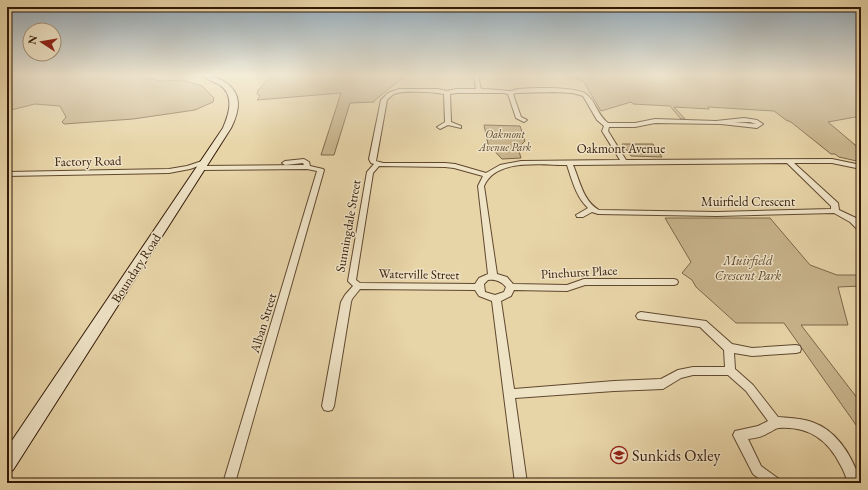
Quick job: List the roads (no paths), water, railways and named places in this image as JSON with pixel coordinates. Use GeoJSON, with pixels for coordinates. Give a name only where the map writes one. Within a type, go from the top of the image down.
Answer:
{"type":"FeatureCollection","features":[{"type":"Feature","properties":{"kind":"main road","name":"Boundary Road"},"geometry":{"type":"LineString","coordinates":[[7,464],[227,128],[234,113],[234,99]]}},
{"type":"Feature","properties":{"kind":"street"},"geometry":{"type":"LineString","coordinates":[[385,99],[382,105],[372,159],[373,162],[378,164],[455,166],[486,175],[482,181],[481,191],[493,276]]}},
{"type":"Feature","properties":{"kind":"street"},"geometry":{"type":"LineString","coordinates":[[447,99],[448,123]]}},
{"type":"Feature","properties":{"kind":"street"},"geometry":{"type":"LineString","coordinates":[[512,99],[519,118],[524,120]]}},
{"type":"Feature","properties":{"kind":"street"},"geometry":{"type":"LineString","coordinates":[[588,99],[600,121],[607,125],[635,125],[650,122],[723,123],[752,126],[757,126],[760,124],[750,120],[723,123]]}},
{"type":"Feature","properties":{"kind":"street"},"geometry":{"type":"LineString","coordinates":[[440,127],[448,123],[459,127]]}},
{"type":"Feature","properties":{"kind":"street"},"geometry":{"type":"LineString","coordinates":[[607,125],[605,131],[624,162]]}},
{"type":"Feature","properties":{"kind":"street","name":"Oakmont Avenue"},"geometry":{"type":"LineString","coordinates":[[486,175],[500,167],[514,163],[832,161],[861,167]]}},
{"type":"Feature","properties":{"kind":"street"},"geometry":{"type":"LineString","coordinates":[[569,162],[586,204],[592,209],[580,214]]}},
{"type":"Feature","properties":{"kind":"street","name":"Muirfield Crescent"},"geometry":{"type":"LineString","coordinates":[[592,209],[598,212],[609,213],[717,214],[835,211],[835,205],[789,162]]}},
{"type":"Feature","properties":{"kind":"street","name":"Sunningdale Street"},"geometry":{"type":"LineString","coordinates":[[328,406],[346,302],[348,297],[358,286],[352,281],[370,172],[378,164]]}},
{"type":"Feature","properties":{"kind":"street","name":"Factory Road"},"geometry":{"type":"LineString","coordinates":[[169,171],[188,168],[266,166],[307,167],[322,170]]}},
{"type":"Feature","properties":{"kind":"street","name":"Factory Road"},"geometry":{"type":"LineString","coordinates":[[7,174],[169,171],[201,168]]}},
{"type":"Feature","properties":{"kind":"street","name":"Alban Street"},"geometry":{"type":"LineString","coordinates":[[229,483],[322,170]]}},
{"type":"Feature","properties":{"kind":"street"},"geometry":{"type":"LineString","coordinates":[[835,211],[852,220],[861,228]]}},
{"type":"Feature","properties":{"kind":"street"},"geometry":{"type":"LineString","coordinates":[[493,276],[502,278],[510,287],[508,294],[496,299],[482,294],[478,287],[481,281],[493,276]]}},
{"type":"Feature","properties":{"kind":"street","name":"Pinehurst Place"},"geometry":{"type":"LineString","coordinates":[[510,287],[567,288],[584,282],[674,282]]}},
{"type":"Feature","properties":{"kind":"street","name":"Waterville Street"},"geometry":{"type":"LineString","coordinates":[[358,286],[478,287]]}},
{"type":"Feature","properties":{"kind":"street"},"geometry":{"type":"LineString","coordinates":[[496,299],[521,483]]}},
{"type":"Feature","properties":{"kind":"street"},"geometry":{"type":"LineString","coordinates":[[642,316],[702,324],[729,348],[752,352],[796,349]]}},
{"type":"Feature","properties":{"kind":"street"},"geometry":{"type":"LineString","coordinates":[[729,348],[730,371]]}},
{"type":"Feature","properties":{"kind":"street"},"geometry":{"type":"LineString","coordinates":[[509,394],[663,384],[678,374],[693,371],[730,371],[741,378],[750,387],[775,422]]}},
{"type":"Feature","properties":{"kind":"street"},"geometry":{"type":"LineString","coordinates":[[774,483],[756,470],[739,435],[755,433],[768,429],[775,422],[801,424],[813,427],[825,433],[832,440],[848,466],[849,475],[855,483]]}},
{"type":"Feature","properties":{"kind":"place","name":"Sunkids Oxley"},"geometry":{"type":"Point","coordinates":[619,455]}},
{"type":"Feature","properties":{"kind":"park label","name":"Oakmont Avenue Park"},"geometry":{"type":"Point","coordinates":[505,140]}},
{"type":"Feature","properties":{"kind":"park label","name":"Muirfield Crescent Park"},"geometry":{"type":"Point","coordinates":[748,268]}}]}
